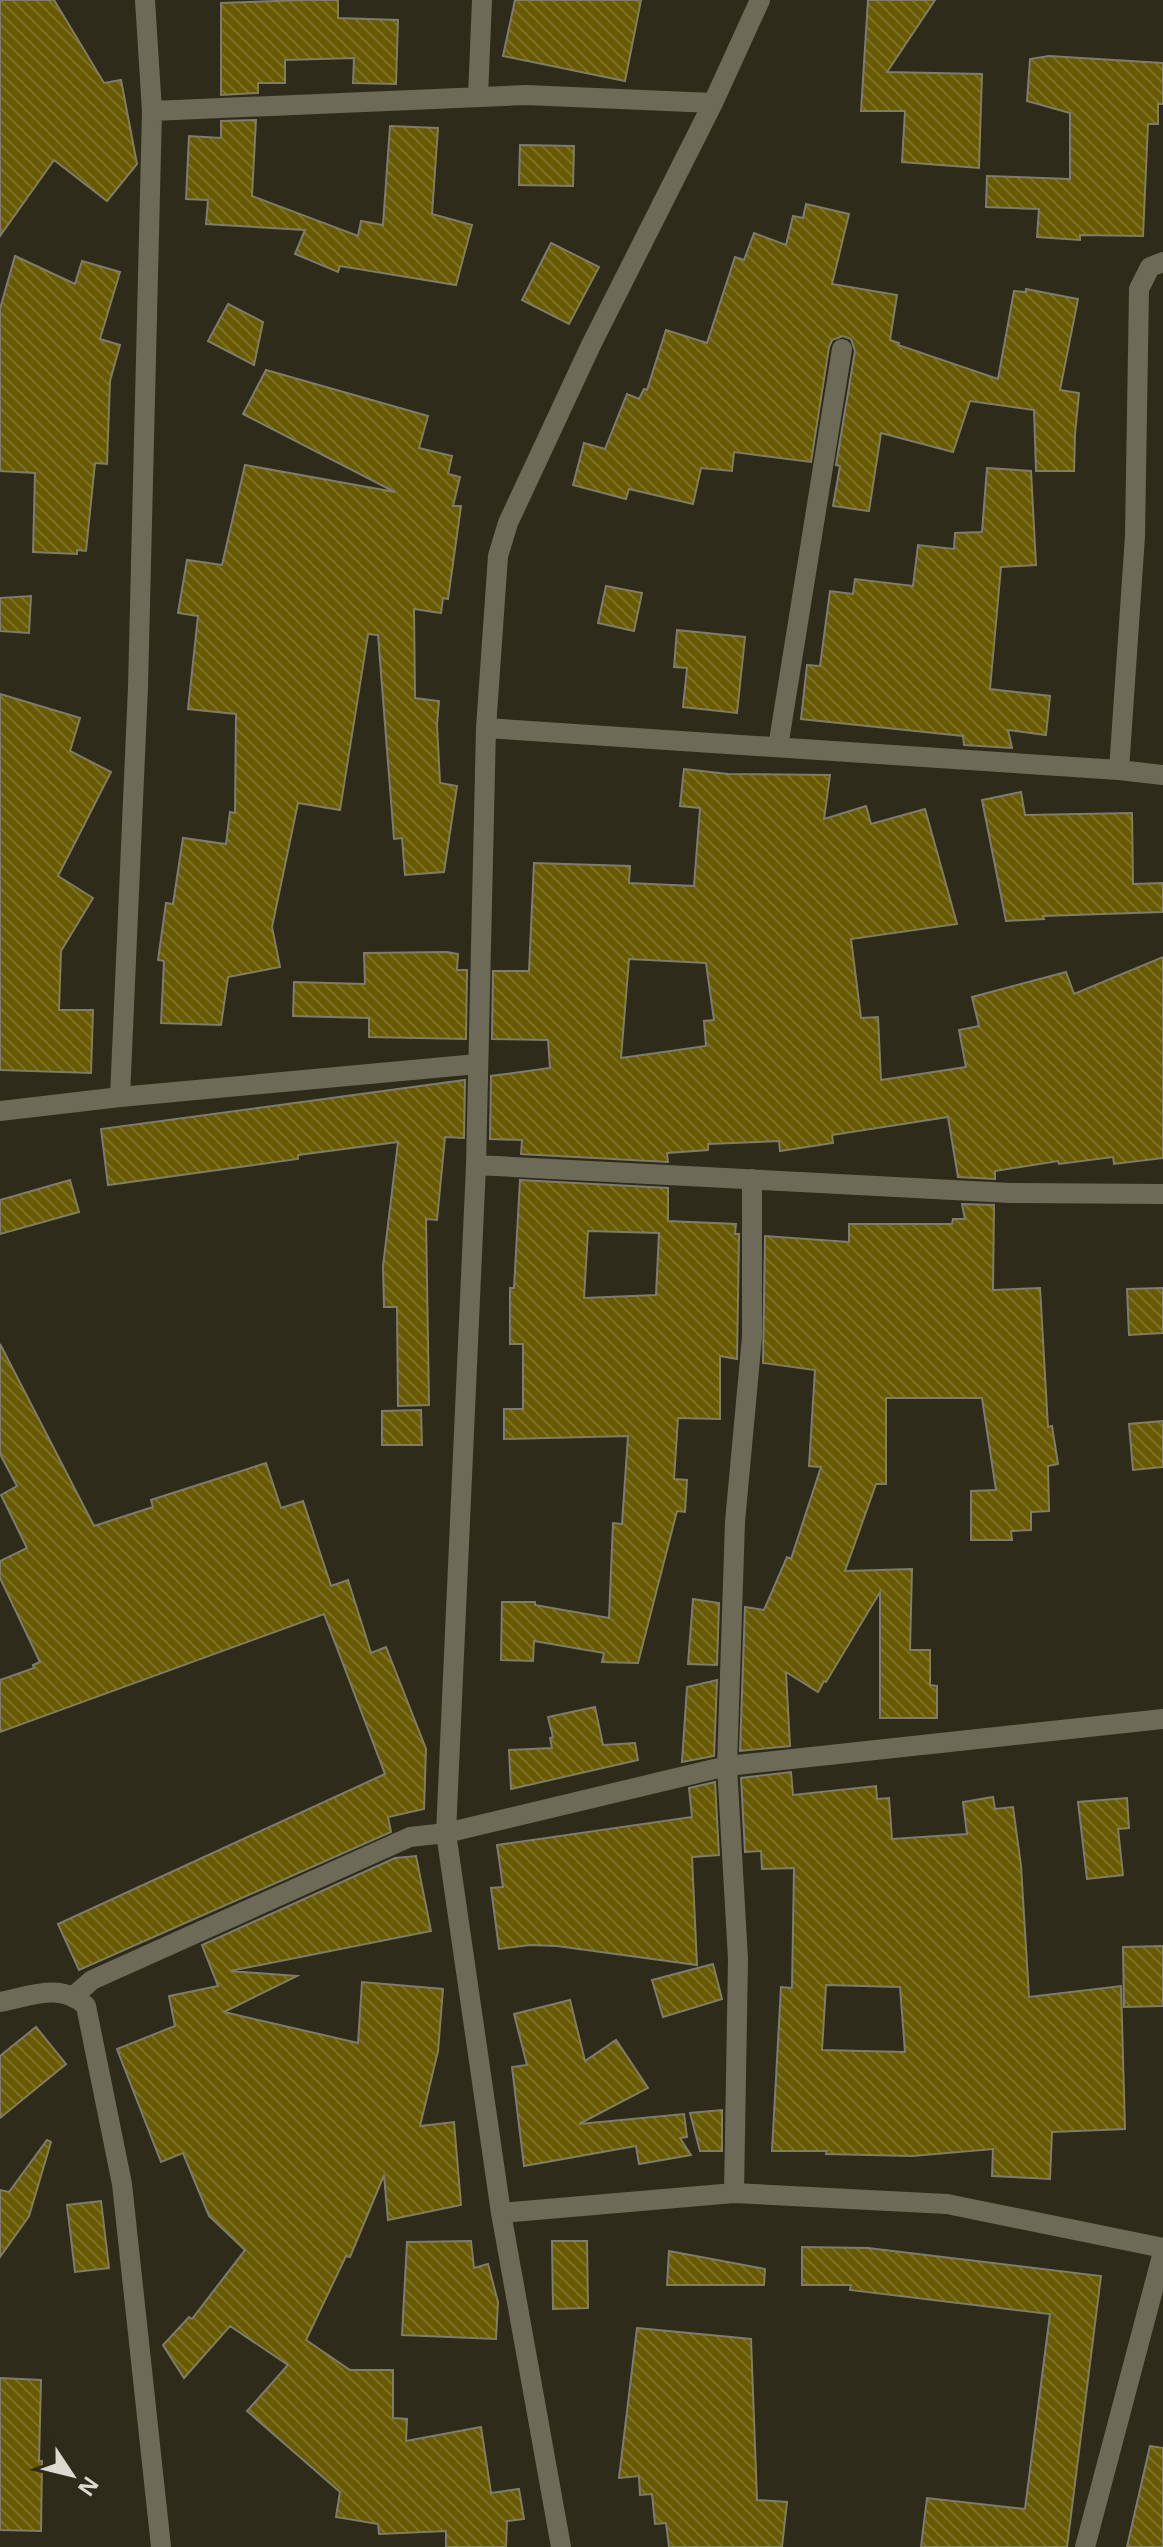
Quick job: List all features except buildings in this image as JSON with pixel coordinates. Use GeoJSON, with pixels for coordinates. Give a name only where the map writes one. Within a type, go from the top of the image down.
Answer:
{"type":"FeatureCollection","features":[{"type":"Feature","properties":{"kind":"street"},"geometry":{"type":"LineString","coordinates":[[120,1097],[138,687],[152,111],[145,0]]}},
{"type":"Feature","properties":{"kind":"street"},"geometry":{"type":"LineString","coordinates":[[478,97],[482,0]]}},
{"type":"Feature","properties":{"kind":"street"},"geometry":{"type":"LineString","coordinates":[[561,2547],[501,2213],[446,1833],[476,1165],[486,728],[498,556],[508,523],[598,331],[713,103],[760,0]]}},
{"type":"Feature","properties":{"kind":"street"},"geometry":{"type":"LineString","coordinates":[[152,111],[526,95],[713,103]]}},
{"type":"Feature","properties":{"kind":"street"},"geometry":{"type":"LineString","coordinates":[[1119,770],[1135,536],[1139,289],[1150,267],[1163,262]]}},
{"type":"Feature","properties":{"kind":"street"},"geometry":{"type":"LineString","coordinates":[[778,747],[842,349]]}},
{"type":"Feature","properties":{"kind":"street"},"geometry":{"type":"LineString","coordinates":[[486,728],[1163,775]]}},
{"type":"Feature","properties":{"kind":"street"},"geometry":{"type":"LineString","coordinates":[[0,1111],[477,1064]]}},
{"type":"Feature","properties":{"kind":"street"},"geometry":{"type":"LineString","coordinates":[[476,1165],[1010,1193],[1163,1194]]}},
{"type":"Feature","properties":{"kind":"street"},"geometry":{"type":"LineString","coordinates":[[734,2193],[738,1959],[727,1766],[735,1522],[752,1337],[752,1179]]}},
{"type":"Feature","properties":{"kind":"street"},"geometry":{"type":"LineString","coordinates":[[75,1995],[92,1980],[410,1837],[446,1833],[727,1766],[1163,1719]]}},
{"type":"Feature","properties":{"kind":"street"},"geometry":{"type":"LineString","coordinates":[[0,2002],[60,1991],[75,1995],[86,2006],[122,2184],[161,2547]]}},
{"type":"Feature","properties":{"kind":"street"},"geometry":{"type":"LineString","coordinates":[[501,2213],[734,2193],[947,2204],[1163,2250],[1085,2547]]}}]}
